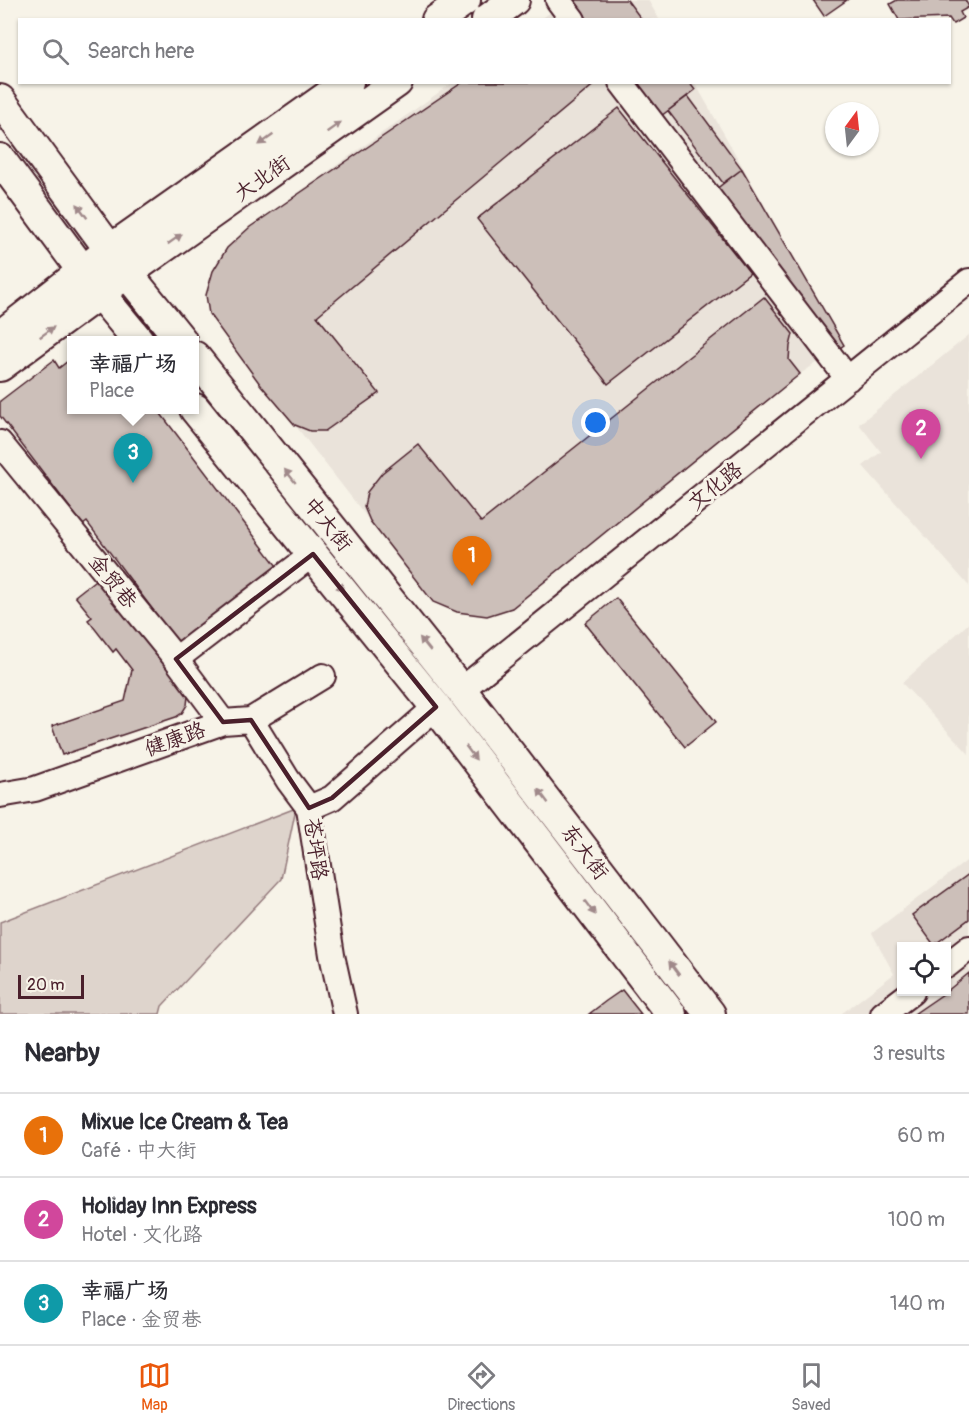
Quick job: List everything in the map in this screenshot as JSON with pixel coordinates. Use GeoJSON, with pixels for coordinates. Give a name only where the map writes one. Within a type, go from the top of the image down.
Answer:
{"type":"FeatureCollection","features":[{"type":"Feature","properties":{"kind":"main road"},"geometry":{"type":"LineString","coordinates":[[440,18],[465,0]]}},
{"type":"Feature","properties":{"kind":"main road"},"geometry":{"type":"LineString","coordinates":[[490,18],[514,0]]}},
{"type":"Feature","properties":{"kind":"main road","name":"大北街"},"geometry":{"type":"LineString","coordinates":[[118,261],[345,84]]}},
{"type":"Feature","properties":{"kind":"main road","name":"大北街"},"geometry":{"type":"LineString","coordinates":[[118,261],[394,84]]}},
{"type":"Feature","properties":{"kind":"main road"},"geometry":{"type":"LineString","coordinates":[[0,100],[118,261],[178,336]]}},
{"type":"Feature","properties":{"kind":"main road"},"geometry":{"type":"LineString","coordinates":[[0,159],[135,336]]}},
{"type":"Feature","properties":{"kind":"main road"},"geometry":{"type":"LineString","coordinates":[[0,366],[118,261]]}},
{"type":"Feature","properties":{"kind":"main road"},"geometry":{"type":"LineString","coordinates":[[0,336],[92,282]]}},
{"type":"Feature","properties":{"kind":"main road","name":"中大街"},"geometry":{"type":"LineString","coordinates":[[199,362],[461,690]]}},
{"type":"Feature","properties":{"kind":"main road","name":"中大街"},"geometry":{"type":"LineString","coordinates":[[199,414],[436,707]]}},
{"type":"Feature","properties":{"kind":"main road","name":"东大街"},"geometry":{"type":"LineString","coordinates":[[461,690],[710,1014]]}},
{"type":"Feature","properties":{"kind":"main road","name":"东大街"},"geometry":{"type":"LineString","coordinates":[[436,707],[671,1014]]}},
{"type":"Feature","properties":{"kind":"street"},"geometry":{"type":"LineString","coordinates":[[558,0],[572,18]]}},
{"type":"Feature","properties":{"kind":"street"},"geometry":{"type":"LineString","coordinates":[[623,84],[848,380]]}},
{"type":"Feature","properties":{"kind":"street","name":"文化路"},"geometry":{"type":"LineString","coordinates":[[461,690],[969,281]]}},
{"type":"Feature","properties":{"kind":"street","name":"金贸巷"},"geometry":{"type":"LineString","coordinates":[[0,443],[176,659],[223,722]]}},
{"type":"Feature","properties":{"kind":"street"},"geometry":{"type":"LineString","coordinates":[[176,659],[313,554]]}},
{"type":"Feature","properties":{"kind":"street"},"geometry":{"type":"LineString","coordinates":[[309,808],[288,780],[251,720],[323,676]]}},
{"type":"Feature","properties":{"kind":"street","name":"苍坪路"},"geometry":{"type":"LineString","coordinates":[[345,1014],[332,955],[309,808],[332,798],[436,707]]}},
{"type":"Feature","properties":{"kind":"street","name":"健康路"},"geometry":{"type":"LineString","coordinates":[[0,795],[36,789],[223,722],[251,720]]}},
{"type":"Feature","properties":{"kind":"street"},"geometry":{"type":"LineString","coordinates":[[951,962],[969,948]]}},
{"type":"Feature","properties":{"kind":"street"},"geometry":{"type":"LineString","coordinates":[[883,1014],[907,996]]}},
{"type":"Feature","properties":{"kind":"highlighted area"},"geometry":{"type":"Polygon","coordinates":[[[313,554],[436,707],[332,798],[309,808],[251,720],[223,722],[176,659],[313,554]]]}},
{"type":"Feature","properties":{"kind":"shaded area"},"geometry":{"type":"Polygon","coordinates":[[[567,0],[648,0],[658,18],[543,18],[567,0]]]}},
{"type":"Feature","properties":{"kind":"shaded area"},"geometry":{"type":"Polygon","coordinates":[[[451,84],[696,84],[844,345],[800,374],[512,608],[487,616],[457,612],[433,602],[295,425],[260,384],[209,314],[206,295],[213,271],[250,227],[451,84]]]}},
{"type":"Feature","properties":{"kind":"shaded area"},"geometry":{"type":"Polygon","coordinates":[[[969,335],[969,586],[863,466],[881,452],[859,424],[969,335]]]}},
{"type":"Feature","properties":{"kind":"shaded area"},"geometry":{"type":"Polygon","coordinates":[[[969,623],[969,754],[902,683],[969,623]]]}},
{"type":"Feature","properties":{"kind":"shaded area"},"geometry":{"type":"Polygon","coordinates":[[[296,808],[281,879],[162,1006],[160,1014],[0,1014],[0,922],[296,808]]]}},
{"type":"Feature","properties":{"kind":"shaded area"},"geometry":{"type":"Polygon","coordinates":[[[969,859],[969,1014],[841,1014],[894,974],[872,933],[969,859]]]}},
{"type":"Feature","properties":{"kind":"building"},"geometry":{"type":"Polygon","coordinates":[[[574,0],[627,0],[640,18],[587,18],[574,0]]]}},
{"type":"Feature","properties":{"kind":"building"},"geometry":{"type":"Polygon","coordinates":[[[813,0],[847,0],[824,16],[813,0]]]}},
{"type":"Feature","properties":{"kind":"building"},"geometry":{"type":"Polygon","coordinates":[[[897,0],[965,0],[969,7],[960,12],[963,18],[953,24],[951,18],[898,18],[890,4],[897,0]]]}},
{"type":"Feature","properties":{"kind":"building"},"geometry":{"type":"Polygon","coordinates":[[[460,84],[595,84],[317,316],[379,393],[325,431],[310,431],[295,425],[260,384],[209,314],[206,295],[213,271],[227,248],[250,227],[460,84]]]}},
{"type":"Feature","properties":{"kind":"building"},"geometry":{"type":"Polygon","coordinates":[[[637,84],[690,84],[695,90],[661,116],[637,84]]]}},
{"type":"Feature","properties":{"kind":"building"},"geometry":{"type":"Polygon","coordinates":[[[688,96],[742,169],[723,183],[668,111],[688,96]]]}},
{"type":"Feature","properties":{"kind":"building"},"geometry":{"type":"Polygon","coordinates":[[[619,108],[750,273],[608,384],[477,219],[619,108]]]}},
{"type":"Feature","properties":{"kind":"building"},"geometry":{"type":"Polygon","coordinates":[[[742,169],[844,345],[837,350],[715,190],[742,169]]]}},
{"type":"Feature","properties":{"kind":"building"},"geometry":{"type":"Polygon","coordinates":[[[764,297],[793,334],[789,360],[800,374],[512,608],[487,616],[457,612],[433,602],[370,521],[364,507],[367,492],[382,473],[418,444],[481,522],[764,297]]]}},
{"type":"Feature","properties":{"kind":"building"},"geometry":{"type":"Polygon","coordinates":[[[54,360],[59,368],[67,362],[67,414],[161,414],[280,570],[180,646],[87,522],[83,525],[0,416],[0,401],[54,360]]]}},
{"type":"Feature","properties":{"kind":"building"},"geometry":{"type":"Polygon","coordinates":[[[99,577],[184,687],[188,696],[187,705],[176,717],[62,755],[52,726],[125,701],[132,670],[116,649],[113,652],[88,620],[92,617],[75,596],[99,577]]]}},
{"type":"Feature","properties":{"kind":"building"},"geometry":{"type":"Polygon","coordinates":[[[616,598],[716,722],[685,747],[585,623],[616,598]]]}},
{"type":"Feature","properties":{"kind":"building"},"geometry":{"type":"Polygon","coordinates":[[[969,874],[969,919],[938,942],[932,942],[912,915],[969,874]]]}},
{"type":"Feature","properties":{"kind":"building"},"geometry":{"type":"Polygon","coordinates":[[[969,973],[969,1014],[914,1014],[940,996],[951,996],[951,988],[969,973]]]}},
{"type":"Feature","properties":{"kind":"building"},"geometry":{"type":"Polygon","coordinates":[[[622,990],[641,1014],[589,1014],[606,1001],[622,990]]]}},
{"type":"Feature","properties":{"kind":"place","name":"Holiday Inn Express"},"geometry":{"type":"Point","coordinates":[921,459]}},
{"type":"Feature","properties":{"kind":"place","name":"幸福广场"},"geometry":{"type":"Point","coordinates":[133,483]}},
{"type":"Feature","properties":{"kind":"place","name":"Mixue Ice Cream & Tea"},"geometry":{"type":"Point","coordinates":[472,586]}}]}
